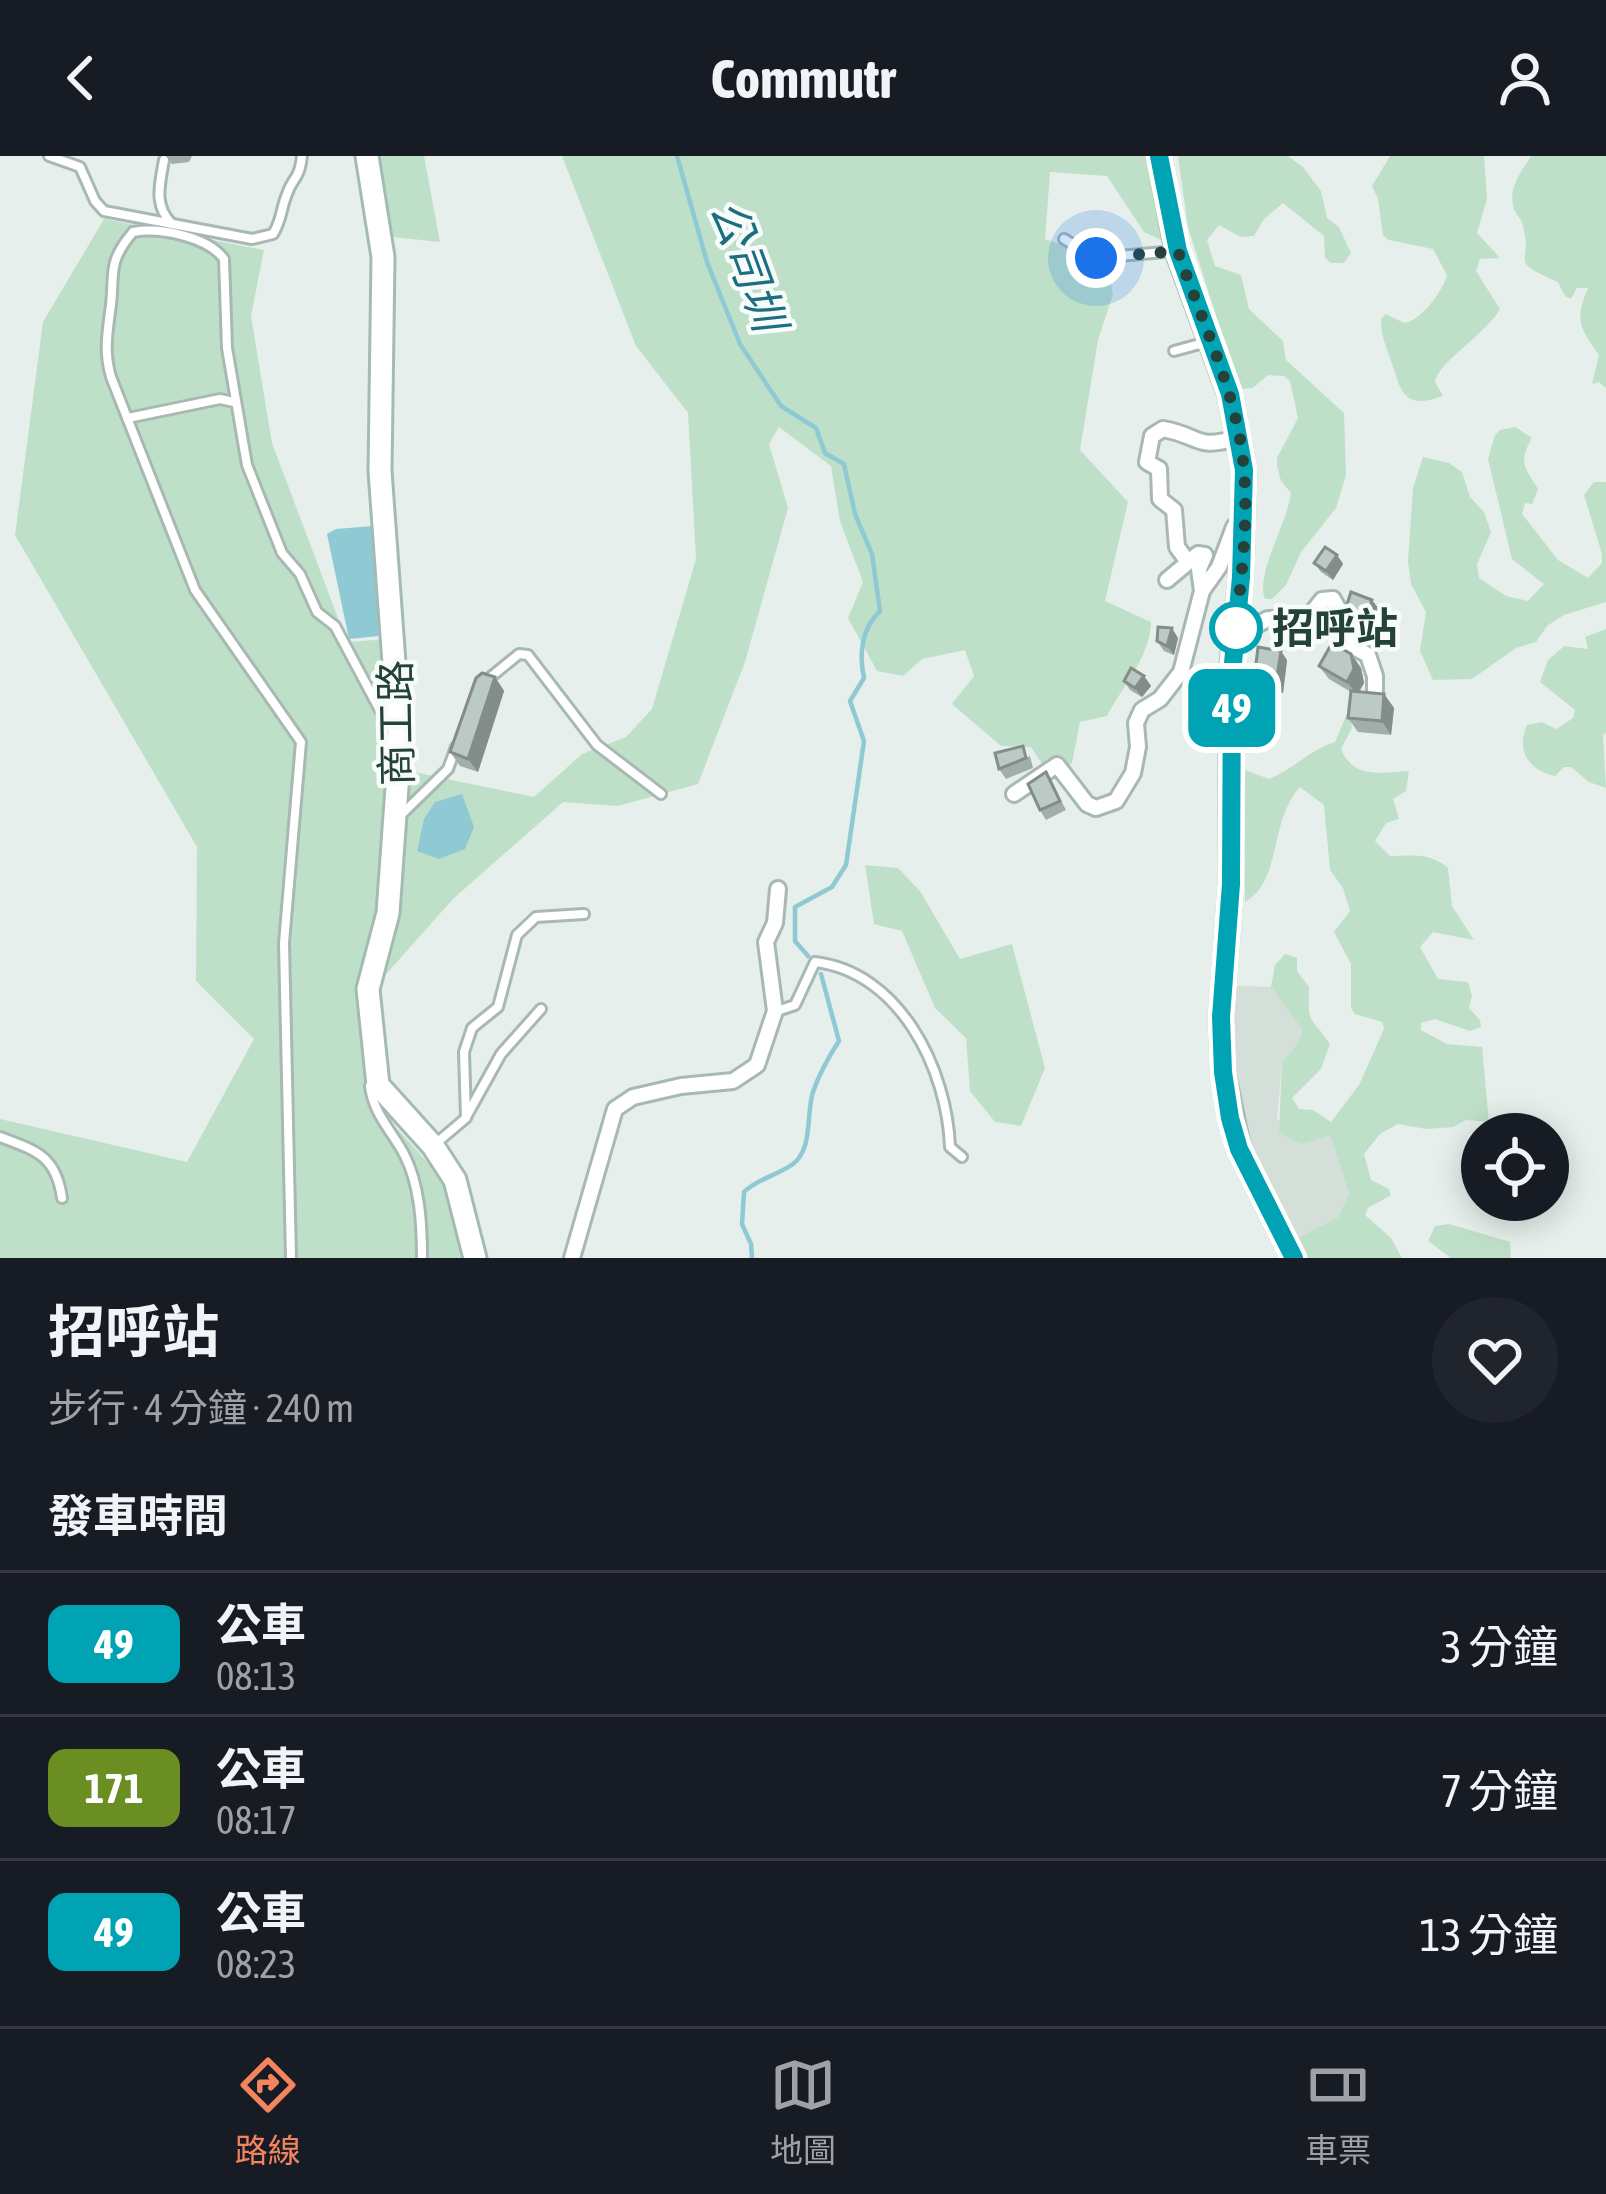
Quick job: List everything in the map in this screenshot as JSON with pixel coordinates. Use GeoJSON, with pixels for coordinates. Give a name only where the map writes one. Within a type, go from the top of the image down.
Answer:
{"type":"FeatureCollection","features":[{"type":"Feature","properties":{"kind":"street","name":"商工路"},"geometry":{"type":"LineString","coordinates":[[367,156],[383,257],[380,471],[398,678],[397,818],[388,913],[368,989],[378,1085],[433,1146],[455,1180],[475,1258]]}},
{"type":"Feature","properties":{"kind":"street"},"geometry":{"type":"LineString","coordinates":[[1159,156],[1178,251],[1230,394],[1240,437],[1244,517],[1232,674],[1231,884],[1221,1017],[1223,1072],[1239,1149],[1294,1258]]}},
{"type":"Feature","properties":{"kind":"street"},"geometry":{"type":"LineString","coordinates":[[1188,562],[1177,547],[1174,510],[1160,499],[1159,469],[1147,462],[1152,436],[1163,429],[1202,445],[1240,437]]}},
{"type":"Feature","properties":{"kind":"street"},"geometry":{"type":"LineString","coordinates":[[1014,794],[1057,765],[1087,804],[1096,808],[1116,801],[1133,773],[1136,722],[1181,672],[1202,591],[1219,567],[1234,527],[1244,517]]}},
{"type":"Feature","properties":{"kind":"street"},"geometry":{"type":"LineString","coordinates":[[1167,580],[1198,554],[1205,555],[1199,569],[1202,591]]}},
{"type":"Feature","properties":{"kind":"street"},"geometry":{"type":"LineString","coordinates":[[1235,636],[1268,619],[1308,618],[1322,600],[1333,599],[1345,621],[1350,645],[1368,655],[1375,694]]}},
{"type":"Feature","properties":{"kind":"street"},"geometry":{"type":"LineString","coordinates":[[572,1258],[615,1109],[633,1097],[665,1089],[733,1082],[757,1065],[775,1011],[766,942],[775,923],[778,889]]}},
{"type":"Feature","properties":{"kind":"lane"},"geometry":{"type":"LineString","coordinates":[[49,156],[80,166],[95,202],[104,211],[252,239],[273,234],[280,223],[287,190],[299,177],[302,156]]}},
{"type":"Feature","properties":{"kind":"lane"},"geometry":{"type":"LineString","coordinates":[[164,160],[158,197],[161,213],[172,225]]}},
{"type":"Feature","properties":{"kind":"lane"},"geometry":{"type":"LineString","coordinates":[[291,1258],[284,943],[301,742],[195,590],[105,358],[112,305],[109,287],[122,246],[134,232],[147,230],[215,248],[224,259],[234,402],[247,465],[275,540],[300,574],[316,612],[335,626],[382,714],[388,740],[389,794],[379,912],[360,999],[372,1103],[407,1158],[422,1219],[422,1258]]}},
{"type":"Feature","properties":{"kind":"lane"},"geometry":{"type":"LineString","coordinates":[[1064,239],[1096,258],[1178,251]]}},
{"type":"Feature","properties":{"kind":"lane"},"geometry":{"type":"LineString","coordinates":[[1174,351],[1209,342]]}},
{"type":"Feature","properties":{"kind":"lane"},"geometry":{"type":"LineString","coordinates":[[128,418],[220,399],[234,402]]}},
{"type":"Feature","properties":{"kind":"lane"},"geometry":{"type":"LineString","coordinates":[[478,687],[519,654],[528,655],[597,745],[661,794]]}},
{"type":"Feature","properties":{"kind":"lane"},"geometry":{"type":"LineString","coordinates":[[397,818],[448,769],[463,728]]}},
{"type":"Feature","properties":{"kind":"lane"},"geometry":{"type":"LineString","coordinates":[[466,1118],[464,1052],[472,1028],[499,1007],[517,935],[536,917],[584,914]]}},
{"type":"Feature","properties":{"kind":"lane"},"geometry":{"type":"LineString","coordinates":[[775,1011],[795,1005],[815,962],[860,973],[881,990],[930,1056],[949,1111],[950,1147],[962,1157]]}},
{"type":"Feature","properties":{"kind":"lane"},"geometry":{"type":"LineString","coordinates":[[433,1146],[466,1118],[501,1054],[541,1009]]}},
{"type":"Feature","properties":{"kind":"lane"},"geometry":{"type":"LineString","coordinates":[[0,1137],[34,1151],[54,1166],[62,1198]]}},
{"type":"Feature","properties":{"kind":"shaded area"},"geometry":{"type":"Polygon","coordinates":[[[1222,985],[1271,987],[1302,1028],[1298,1043],[1282,1062],[1277,1120],[1330,1135],[1349,1194],[1338,1217],[1286,1244],[1228,1128],[1222,985]]]}},
{"type":"Feature","properties":{"kind":"green space"},"geometry":{"type":"Polygon","coordinates":[[[362,156],[424,156],[440,242],[373,235],[362,156]]]}},
{"type":"Feature","properties":{"kind":"green space"},"geometry":{"type":"Polygon","coordinates":[[[562,156],[1154,156],[1172,245],[1144,232],[1107,176],[1050,172],[1045,239],[1106,260],[1113,294],[1098,340],[1080,450],[1128,502],[1105,601],[1151,622],[1150,635],[1107,716],[1080,722],[1072,763],[1050,776],[1031,747],[1001,746],[952,704],[974,676],[965,650],[922,659],[903,676],[877,671],[848,618],[863,582],[840,521],[831,466],[779,427],[769,444],[788,508],[745,662],[698,784],[618,806],[563,802],[453,899],[364,999],[386,912],[394,768],[534,797],[582,754],[626,737],[652,709],[696,559],[688,413],[636,346],[562,156]]]}},
{"type":"Feature","properties":{"kind":"green space"},"geometry":{"type":"Polygon","coordinates":[[[1178,156],[1288,156],[1321,191],[1327,218],[1339,227],[1351,253],[1344,263],[1331,263],[1325,258],[1324,236],[1283,203],[1264,219],[1254,236],[1241,237],[1219,225],[1207,240],[1215,266],[1241,275],[1249,309],[1283,341],[1286,360],[1344,413],[1346,475],[1336,508],[1272,599],[1265,599],[1264,577],[1291,493],[1281,481],[1277,458],[1298,418],[1290,381],[1284,376],[1268,375],[1253,388],[1239,389],[1188,227],[1178,156]]]}},
{"type":"Feature","properties":{"kind":"green space"},"geometry":{"type":"Polygon","coordinates":[[[1390,156],[1484,156],[1487,199],[1477,233],[1500,258],[1480,259],[1476,271],[1500,309],[1444,366],[1435,382],[1443,396],[1429,400],[1404,394],[1381,319],[1386,314],[1404,323],[1417,317],[1436,297],[1447,275],[1433,249],[1383,235],[1372,186],[1390,156]]]}},
{"type":"Feature","properties":{"kind":"green space"},"geometry":{"type":"Polygon","coordinates":[[[1531,156],[1606,156],[1606,388],[1599,382],[1592,384],[1599,355],[1581,324],[1588,288],[1577,288],[1571,299],[1558,282],[1532,269],[1525,260],[1525,239],[1512,194],[1531,156]]]}},
{"type":"Feature","properties":{"kind":"green space"},"geometry":{"type":"Polygon","coordinates":[[[104,219],[264,250],[251,316],[272,443],[347,642],[389,639],[392,768],[382,912],[361,999],[375,1104],[438,1174],[457,1206],[466,1258],[0,1258],[0,1119],[187,1162],[254,1039],[196,981],[197,847],[15,535],[43,322],[104,219]]]}},
{"type":"Feature","properties":{"kind":"green space"},"geometry":{"type":"Polygon","coordinates":[[[1515,427],[1532,438],[1524,460],[1538,489],[1522,514],[1558,560],[1588,578],[1602,563],[1602,554],[1584,495],[1594,482],[1606,482],[1606,602],[1564,615],[1547,626],[1536,642],[1516,648],[1472,679],[1433,680],[1420,651],[1426,612],[1411,584],[1408,561],[1413,488],[1423,457],[1449,463],[1462,472],[1470,497],[1484,512],[1491,532],[1477,564],[1479,578],[1506,596],[1528,601],[1544,584],[1512,559],[1488,459],[1495,435],[1515,427]]]}},
{"type":"Feature","properties":{"kind":"green space"},"geometry":{"type":"Polygon","coordinates":[[[1606,629],[1606,788],[1589,782],[1571,767],[1555,776],[1538,769],[1527,758],[1523,743],[1527,725],[1542,722],[1556,729],[1573,718],[1575,710],[1540,682],[1548,660],[1564,646],[1588,649],[1585,637],[1606,629]]]}},
{"type":"Feature","properties":{"kind":"green space"},"geometry":{"type":"Polygon","coordinates":[[[1349,709],[1352,728],[1341,749],[1353,766],[1369,772],[1409,771],[1406,791],[1393,799],[1399,819],[1386,823],[1375,841],[1390,856],[1427,857],[1448,868],[1452,906],[1474,940],[1433,932],[1420,947],[1438,979],[1468,982],[1469,1008],[1481,1027],[1470,1031],[1435,1019],[1421,1023],[1421,1030],[1447,1044],[1482,1047],[1488,1113],[1461,1113],[1461,1123],[1453,1127],[1398,1124],[1380,1134],[1364,1154],[1371,1180],[1391,1195],[1368,1208],[1365,1215],[1391,1238],[1402,1258],[1292,1258],[1286,1244],[1338,1217],[1349,1194],[1330,1135],[1301,1144],[1279,1133],[1282,1062],[1298,1043],[1302,1029],[1271,987],[1275,965],[1285,954],[1297,958],[1297,971],[1309,987],[1312,1020],[1330,1044],[1321,1069],[1292,1098],[1299,1109],[1313,1110],[1331,1122],[1359,1085],[1384,1029],[1382,1022],[1355,1014],[1351,1008],[1351,964],[1334,932],[1350,911],[1343,888],[1330,870],[1324,805],[1300,787],[1283,817],[1265,880],[1245,902],[1245,770],[1269,779],[1335,742],[1349,709]]]}},
{"type":"Feature","properties":{"kind":"green space"},"geometry":{"type":"Polygon","coordinates":[[[865,865],[898,868],[920,891],[960,959],[1012,944],[1045,1068],[1021,1126],[995,1122],[970,1091],[966,1038],[935,1008],[902,931],[874,924],[865,865]]]}},
{"type":"Feature","properties":{"kind":"green space"},"geometry":{"type":"Polygon","coordinates":[[[1449,1224],[1510,1242],[1511,1258],[1451,1258],[1428,1241],[1435,1226],[1449,1224]]]}},
{"type":"Feature","properties":{"kind":"water"},"geometry":{"type":"Polygon","coordinates":[[[373,526],[383,628],[379,636],[349,639],[327,534],[373,526]]]}},
{"type":"Feature","properties":{"kind":"water"},"geometry":{"type":"Polygon","coordinates":[[[462,794],[474,827],[465,849],[439,859],[417,851],[424,819],[435,802],[462,794]]]}},
{"type":"Feature","properties":{"kind":"building"},"geometry":{"type":"Polygon","coordinates":[[[1325,547],[1337,555],[1326,571],[1314,563],[1325,547]]]}},
{"type":"Feature","properties":{"kind":"building"},"geometry":{"type":"Polygon","coordinates":[[[1351,592],[1372,600],[1363,627],[1352,623],[1347,604],[1351,592]]]}},
{"type":"Feature","properties":{"kind":"building"},"geometry":{"type":"Polygon","coordinates":[[[1158,627],[1172,628],[1167,646],[1157,641],[1158,627]]]}},
{"type":"Feature","properties":{"kind":"building"},"geometry":{"type":"Polygon","coordinates":[[[1332,643],[1351,654],[1354,669],[1347,682],[1319,666],[1332,643]]]}},
{"type":"Feature","properties":{"kind":"building"},"geometry":{"type":"Polygon","coordinates":[[[1258,647],[1281,651],[1276,683],[1254,680],[1258,647]]]}},
{"type":"Feature","properties":{"kind":"building"},"geometry":{"type":"Polygon","coordinates":[[[1131,668],[1144,676],[1135,688],[1124,681],[1131,668]]]}},
{"type":"Feature","properties":{"kind":"building"},"geometry":{"type":"Polygon","coordinates":[[[482,673],[495,677],[468,759],[450,752],[476,678],[482,673]]]}},
{"type":"Feature","properties":{"kind":"building"},"geometry":{"type":"Polygon","coordinates":[[[1351,691],[1384,694],[1382,721],[1348,718],[1351,691]]]}},
{"type":"Feature","properties":{"kind":"building"},"geometry":{"type":"Polygon","coordinates":[[[1269,700],[1270,725],[1254,726],[1252,701],[1269,700]]]}},
{"type":"Feature","properties":{"kind":"building"},"geometry":{"type":"Polygon","coordinates":[[[1023,746],[1026,758],[999,769],[995,753],[1023,746]]]}},
{"type":"Feature","properties":{"kind":"building"},"geometry":{"type":"Polygon","coordinates":[[[1046,772],[1060,801],[1040,810],[1028,784],[1046,772]]]}},
{"type":"Feature","properties":{"kind":"waterway","name":"公司圳"},"geometry":{"type":"LineString","coordinates":[[677,156],[707,262],[740,344],[781,406],[816,428],[825,453],[844,464],[855,514],[872,554],[880,611],[865,634],[864,678],[850,701],[864,741],[846,865],[832,887],[795,907],[795,941],[808,956]]}},
{"type":"Feature","properties":{"kind":"waterway","name":"公司圳"},"geometry":{"type":"LineString","coordinates":[[752,1258],[742,1224],[744,1192],[799,1158],[813,1092],[839,1041],[821,974]]}},
{"type":"Feature","properties":{"kind":"bus line","name":"49"},"geometry":{"type":"LineString","coordinates":[[1159,156],[1178,251],[1230,394],[1244,470],[1232,674],[1231,884],[1221,1017],[1223,1072],[1239,1149],[1294,1258]]}},
{"type":"Feature","properties":{"kind":"place","name":"招呼站"},"geometry":{"type":"Point","coordinates":[1236,628]}},
{"type":"Feature","properties":{"kind":"route"},"geometry":{"type":"LineString","coordinates":[[1096,258],[1178,251],[1230,394],[1240,437],[1244,517],[1235,636],[1236,628]]}}]}
